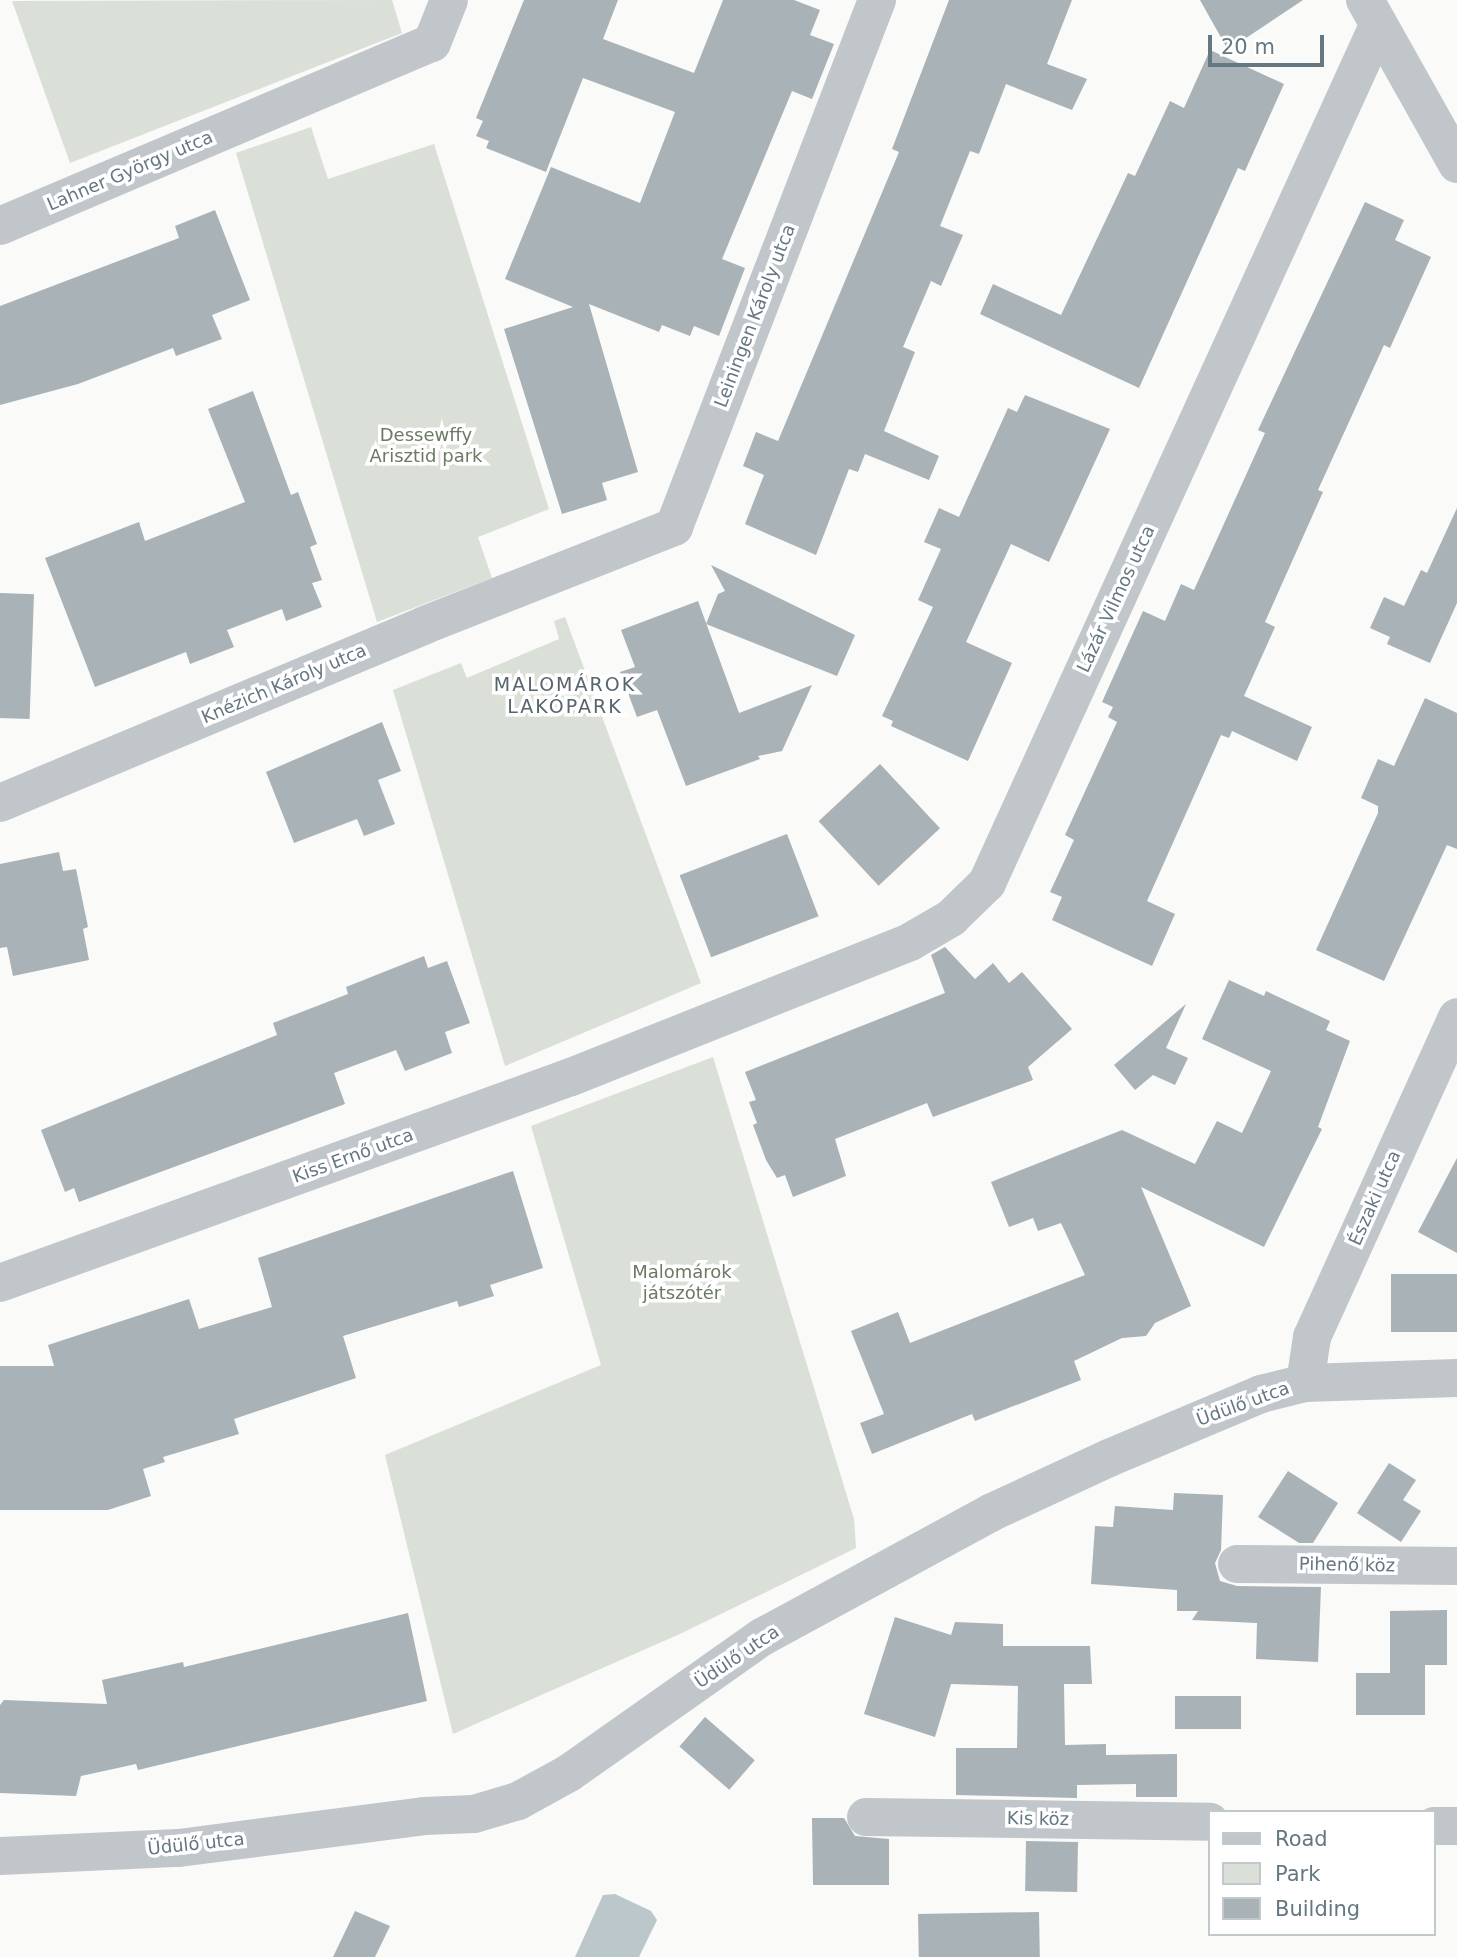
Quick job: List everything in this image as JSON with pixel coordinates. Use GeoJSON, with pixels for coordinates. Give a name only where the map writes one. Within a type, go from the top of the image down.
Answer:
{"type":"FeatureCollection","features":[{"type":"Feature","properties":{"kind":"street","name":"Lahner György utca"},"geometry":{"type":"LineString","coordinates":[[0,226],[432,43],[449,0]]}},
{"type":"Feature","properties":{"kind":"street","name":"Leiningen Károly utca"},"geometry":{"type":"LineString","coordinates":[[569,568],[674,527],[877,0]]}},
{"type":"Feature","properties":{"kind":"street"},"geometry":{"type":"LineString","coordinates":[[1371,13],[1457,164]]}},
{"type":"Feature","properties":{"kind":"street","name":"Lázár Vilmos utca"},"geometry":{"type":"LineString","coordinates":[[704,1025],[909,942],[951,918],[987,883],[1371,13]]}},
{"type":"Feature","properties":{"kind":"street","name":"Knézich Károly utca"},"geometry":{"type":"LineString","coordinates":[[0,803],[569,568]]}},
{"type":"Feature","properties":{"kind":"street","name":"Északi utca"},"geometry":{"type":"LineString","coordinates":[[1305,1382],[1312,1337],[1441,1088],[1457,1017]]}},
{"type":"Feature","properties":{"kind":"street","name":"Kiss Ernő utca"},"geometry":{"type":"LineString","coordinates":[[0,1283],[704,1025]]}},
{"type":"Feature","properties":{"kind":"street","name":"Üdülő utca"},"geometry":{"type":"LineString","coordinates":[[0,1856],[179,1848],[424,1816],[474,1814],[518,1801],[569,1773],[762,1637],[990,1513],[1236,1405],[1305,1382],[1457,1378]]}},
{"type":"Feature","properties":{"kind":"street","name":"Pihenő köz"},"geometry":{"type":"LineString","coordinates":[[1237,1564],[1457,1566]]}},
{"type":"Feature","properties":{"kind":"street","name":"Kis köz"},"geometry":{"type":"LineString","coordinates":[[866,1817],[1208,1822]]}},
{"type":"Feature","properties":{"kind":"street"},"geometry":{"type":"LineString","coordinates":[[1436,1826],[1457,1826]]}},
{"type":"Feature","properties":{"kind":"green space"},"geometry":{"type":"Polygon","coordinates":[[[392,0],[402,33],[70,163],[12,1],[392,0]]]}},
{"type":"Feature","properties":{"kind":"green space","name":"Dessewffy Arisztid park"},"geometry":{"type":"Polygon","coordinates":[[[311,127],[328,179],[434,144],[549,509],[478,537],[492,578],[377,622],[236,153],[311,127]]]}},
{"type":"Feature","properties":{"kind":"green space"},"geometry":{"type":"Polygon","coordinates":[[[565,617],[701,983],[505,1066],[393,690],[461,663],[467,678],[559,639],[554,621],[565,617]]]}},
{"type":"Feature","properties":{"kind":"green space","name":"Malomárok játszótér"},"geometry":{"type":"Polygon","coordinates":[[[713,1057],[854,1519],[856,1548],[682,1633],[453,1734],[385,1455],[601,1365],[531,1126],[713,1057]]]}},
{"type":"Feature","properties":{"kind":"shaded area"},"geometry":{"type":"Polygon","coordinates":[[[615,1894],[651,1911],[657,1920],[639,1957],[575,1957],[603,1895],[615,1894]]]}},
{"type":"Feature","properties":{"kind":"building"},"geometry":{"type":"Polygon","coordinates":[[[524,0],[618,0],[603,39],[694,73],[723,0],[794,0],[820,10],[810,35],[834,44],[812,99],[792,91],[722,259],[745,268],[719,336],[694,326],[690,336],[662,325],[659,332],[589,304],[638,472],[602,483],[607,500],[562,514],[504,329],[573,307],[505,279],[551,167],[640,203],[675,112],[583,78],[546,172],[486,148],[489,141],[476,136],[483,121],[476,118],[524,0]]]}},
{"type":"Feature","properties":{"kind":"building"},"geometry":{"type":"Polygon","coordinates":[[[949,0],[1072,0],[1047,64],[1087,79],[1072,110],[1006,84],[979,154],[970,151],[940,226],[963,235],[941,286],[931,281],[903,347],[915,352],[884,431],[939,456],[929,480],[865,454],[858,472],[849,469],[816,555],[745,524],[764,475],[743,466],[756,432],[778,441],[899,152],[892,149],[949,0]]]}},
{"type":"Feature","properties":{"kind":"building"},"geometry":{"type":"Polygon","coordinates":[[[1200,0],[1303,0],[1228,50],[1200,0]]]}},
{"type":"Feature","properties":{"kind":"building"},"geometry":{"type":"Polygon","coordinates":[[[1210,50],[1284,84],[1245,171],[1238,168],[1139,388],[980,314],[993,284],[1061,315],[1128,173],[1135,176],[1170,101],[1184,108],[1210,50]]]}},
{"type":"Feature","properties":{"kind":"building"},"geometry":{"type":"Polygon","coordinates":[[[1365,202],[1404,220],[1395,240],[1431,257],[1390,348],[1384,345],[1318,490],[1323,492],[1265,622],[1275,627],[1244,696],[1312,727],[1297,761],[1232,731],[1229,738],[1221,735],[1147,901],[1175,914],[1152,966],[1052,920],[1062,897],[1050,892],[1074,840],[1065,835],[1117,722],[1108,717],[1113,707],[1102,702],[1143,611],[1165,621],[1181,584],[1194,590],[1265,433],[1258,430],[1365,202]]]}},
{"type":"Feature","properties":{"kind":"building"},"geometry":{"type":"Polygon","coordinates":[[[215,210],[250,300],[212,315],[222,339],[176,356],[173,348],[78,384],[0,405],[0,306],[179,238],[175,226],[215,210]]]}},
{"type":"Feature","properties":{"kind":"building"},"geometry":{"type":"Polygon","coordinates":[[[253,391],[291,495],[298,492],[317,544],[310,547],[322,580],[312,583],[322,607],[286,621],[282,609],[227,630],[234,647],[190,664],[186,652],[95,687],[45,558],[139,522],[145,541],[245,502],[208,409],[253,391]]]}},
{"type":"Feature","properties":{"kind":"building"},"geometry":{"type":"Polygon","coordinates":[[[1025,395],[1110,429],[1049,562],[1011,544],[966,642],[1012,663],[968,761],[891,726],[893,721],[882,716],[933,607],[918,600],[941,549],[924,542],[939,508],[959,517],[1008,408],[1017,412],[1025,395]]]}},
{"type":"Feature","properties":{"kind":"building"},"geometry":{"type":"Polygon","coordinates":[[[1457,508],[1457,603],[1430,663],[1387,644],[1390,637],[1370,628],[1384,597],[1404,606],[1421,570],[1427,573],[1457,508]]]}},
{"type":"Feature","properties":{"kind":"building"},"geometry":{"type":"Polygon","coordinates":[[[711,565],[855,635],[837,676],[706,624],[718,594],[725,591],[711,565]]]}},
{"type":"Feature","properties":{"kind":"building"},"geometry":{"type":"Polygon","coordinates":[[[0,593],[34,594],[30,719],[0,718],[0,593]]]}},
{"type":"Feature","properties":{"kind":"building"},"geometry":{"type":"Polygon","coordinates":[[[698,601],[739,713],[812,685],[782,751],[758,756],[760,759],[686,786],[657,710],[637,717],[620,672],[635,667],[621,630],[698,601]]]}},
{"type":"Feature","properties":{"kind":"building"},"geometry":{"type":"Polygon","coordinates":[[[1425,698],[1457,713],[1457,849],[1447,845],[1384,981],[1316,950],[1378,813],[1378,806],[1361,798],[1378,759],[1394,766],[1425,698]]]}},
{"type":"Feature","properties":{"kind":"building"},"geometry":{"type":"Polygon","coordinates":[[[382,722],[401,771],[378,780],[395,824],[364,836],[357,819],[294,843],[266,772],[382,722]]]}},
{"type":"Feature","properties":{"kind":"building"},"geometry":{"type":"Polygon","coordinates":[[[880,764],[940,828],[879,886],[819,821],[880,764]]]}},
{"type":"Feature","properties":{"kind":"building"},"geometry":{"type":"Polygon","coordinates":[[[787,834],[819,916],[711,957],[680,875],[787,834]]]}},
{"type":"Feature","properties":{"kind":"building"},"geometry":{"type":"Polygon","coordinates":[[[59,852],[63,871],[76,869],[88,927],[83,929],[89,960],[13,976],[7,947],[0,948],[0,864],[59,852]]]}},
{"type":"Feature","properties":{"kind":"building"},"geometry":{"type":"Polygon","coordinates":[[[945,947],[975,979],[993,963],[1009,983],[1022,972],[1072,1029],[1028,1067],[1033,1080],[933,1117],[927,1103],[835,1139],[846,1176],[793,1197],[785,1175],[777,1178],[766,1160],[753,1125],[757,1123],[749,1102],[756,1100],[745,1072],[945,993],[931,955],[945,947]]]}},
{"type":"Feature","properties":{"kind":"building"},"geometry":{"type":"Polygon","coordinates":[[[424,956],[428,968],[447,961],[470,1023],[445,1032],[452,1053],[405,1071],[396,1050],[334,1073],[345,1104],[79,1202],[74,1188],[65,1192],[41,1130],[277,1035],[273,1023],[348,994],[346,987],[424,956]]]}},
{"type":"Feature","properties":{"kind":"building"},"geometry":{"type":"Polygon","coordinates":[[[1229,980],[1264,996],[1266,991],[1330,1021],[1326,1030],[1350,1041],[1318,1127],[1322,1129],[1264,1247],[1141,1187],[1191,1306],[1155,1323],[1146,1336],[1122,1338],[1074,1361],[1081,1380],[975,1421],[972,1414],[872,1454],[860,1423],[884,1414],[851,1331],[898,1312],[910,1343],[1085,1275],[1061,1223],[1038,1231],[1033,1218],[1009,1227],[991,1182],[1122,1130],[1195,1164],[1217,1121],[1242,1133],[1271,1071],[1202,1039],[1229,980]]]}},
{"type":"Feature","properties":{"kind":"building"},"geometry":{"type":"Polygon","coordinates":[[[1186,1004],[1166,1048],[1188,1058],[1175,1085],[1153,1075],[1135,1090],[1114,1065],[1186,1004]]]}},
{"type":"Feature","properties":{"kind":"building"},"geometry":{"type":"Polygon","coordinates":[[[1457,1158],[1457,1253],[1418,1232],[1457,1158]]]}},
{"type":"Feature","properties":{"kind":"building"},"geometry":{"type":"Polygon","coordinates":[[[513,1171],[543,1268],[490,1285],[494,1296],[459,1307],[457,1301],[343,1336],[356,1378],[234,1419],[239,1434],[163,1457],[165,1462],[143,1469],[151,1496],[108,1510],[0,1510],[0,1366],[54,1366],[48,1345],[189,1299],[199,1329],[272,1307],[258,1258],[513,1171]]]}},
{"type":"Feature","properties":{"kind":"building"},"geometry":{"type":"Polygon","coordinates":[[[1391,1274],[1457,1274],[1457,1332],[1391,1332],[1391,1274]]]}},
{"type":"Feature","properties":{"kind":"building"},"geometry":{"type":"Polygon","coordinates":[[[1389,1463],[1416,1480],[1403,1500],[1421,1511],[1401,1542],[1357,1513],[1389,1463]]]}},
{"type":"Feature","properties":{"kind":"building"},"geometry":{"type":"Polygon","coordinates":[[[1288,1471],[1338,1503],[1313,1543],[1299,1543],[1258,1517],[1288,1471]]]}},
{"type":"Feature","properties":{"kind":"building"},"geometry":{"type":"Polygon","coordinates":[[[1174,1493],[1223,1495],[1221,1550],[1215,1563],[1220,1581],[1237,1586],[1321,1587],[1318,1662],[1256,1659],[1257,1623],[1192,1620],[1198,1611],[1177,1611],[1177,1590],[1091,1584],[1095,1526],[1113,1527],[1115,1506],[1173,1510],[1174,1493]]]}},
{"type":"Feature","properties":{"kind":"building"},"geometry":{"type":"Polygon","coordinates":[[[1447,1610],[1447,1665],[1425,1665],[1425,1715],[1356,1715],[1356,1673],[1390,1673],[1390,1611],[1447,1610]]]}},
{"type":"Feature","properties":{"kind":"building"},"geometry":{"type":"Polygon","coordinates":[[[408,1613],[427,1701],[138,1770],[136,1764],[81,1776],[76,1796],[0,1793],[0,1705],[4,1700],[107,1704],[102,1680],[183,1662],[184,1667],[408,1613]]]}},
{"type":"Feature","properties":{"kind":"building"},"geometry":{"type":"Polygon","coordinates":[[[895,1617],[951,1635],[955,1622],[1003,1624],[1003,1646],[1090,1646],[1092,1684],[1064,1684],[1065,1745],[1106,1744],[1106,1755],[1177,1754],[1177,1797],[1136,1797],[1136,1784],[1077,1785],[1077,1798],[956,1795],[956,1748],[1017,1748],[1018,1686],[951,1684],[935,1737],[864,1714],[895,1617]]]}},
{"type":"Feature","properties":{"kind":"building"},"geometry":{"type":"Polygon","coordinates":[[[1175,1696],[1241,1696],[1241,1729],[1175,1729],[1175,1696]]]}},
{"type":"Feature","properties":{"kind":"building"},"geometry":{"type":"Polygon","coordinates":[[[705,1717],[755,1760],[729,1790],[679,1746],[705,1717]]]}},
{"type":"Feature","properties":{"kind":"building"},"geometry":{"type":"Polygon","coordinates":[[[812,1818],[844,1818],[855,1836],[889,1839],[889,1885],[813,1885],[812,1818]]]}},
{"type":"Feature","properties":{"kind":"building"},"geometry":{"type":"Polygon","coordinates":[[[1026,1841],[1078,1842],[1077,1892],[1025,1891],[1026,1841]]]}},
{"type":"Feature","properties":{"kind":"building"},"geometry":{"type":"Polygon","coordinates":[[[355,1911],[390,1926],[375,1957],[333,1957],[355,1911]]]}},
{"type":"Feature","properties":{"kind":"building"},"geometry":{"type":"Polygon","coordinates":[[[1039,1912],[1040,1957],[919,1957],[918,1914],[1039,1912]]]}},
{"type":"Feature","properties":{"kind":"district","name":"MALOMÁROK LAKÓPARK"},"geometry":{"type":"Point","coordinates":[565,696]}}]}
